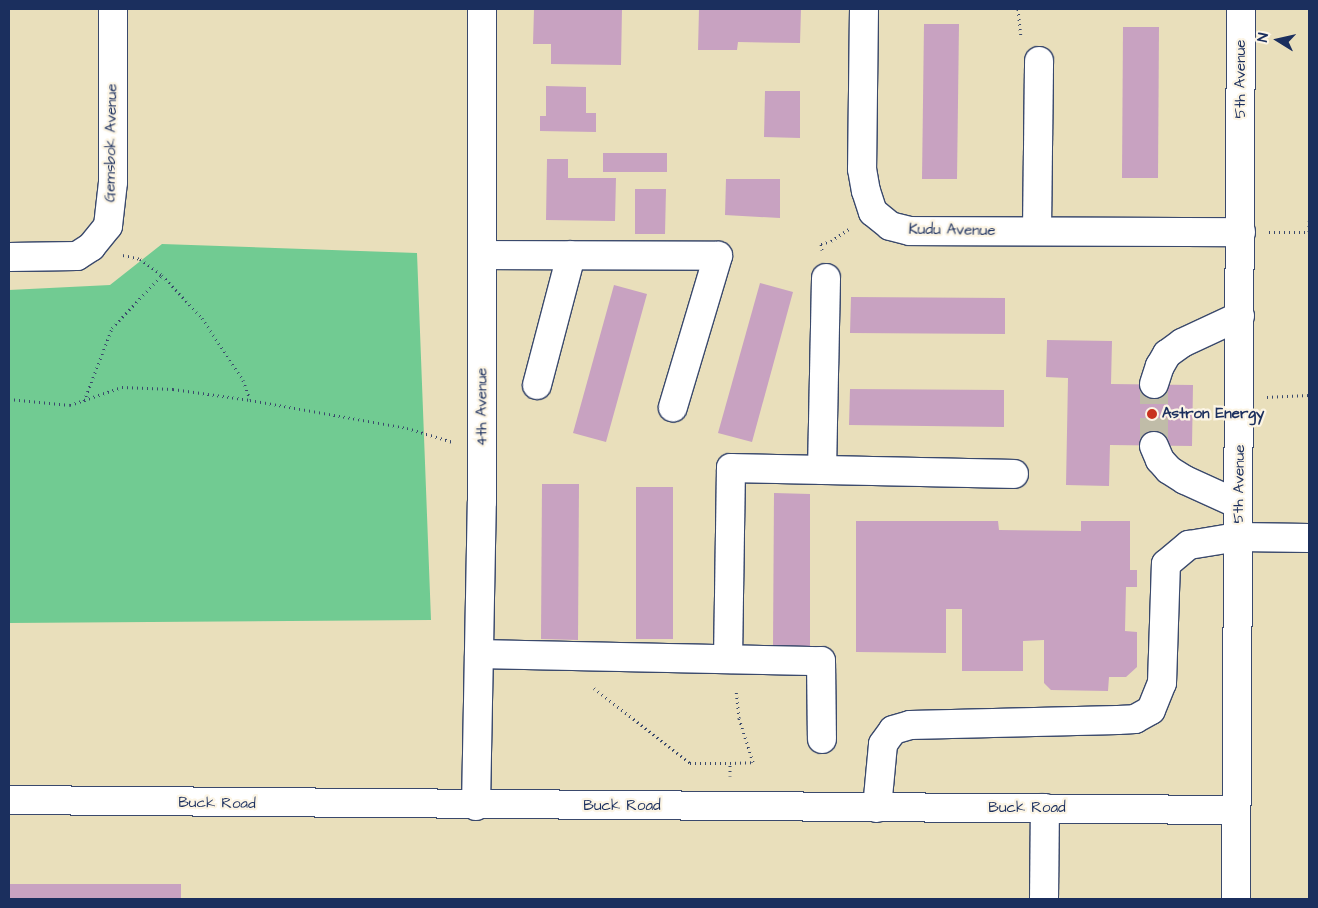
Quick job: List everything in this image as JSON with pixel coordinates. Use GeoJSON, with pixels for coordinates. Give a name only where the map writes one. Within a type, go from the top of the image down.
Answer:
{"type":"FeatureCollection","features":[{"type":"Feature","properties":{"kind":"street","name":"Gemsbok Avenue"},"geometry":{"type":"LineString","coordinates":[[92,248],[108,226],[113,182],[113,9]]}},
{"type":"Feature","properties":{"kind":"street","name":"4th Avenue"},"geometry":{"type":"LineString","coordinates":[[476,806],[479,654],[482,9]]}},
{"type":"Feature","properties":{"kind":"street"},"geometry":{"type":"LineString","coordinates":[[864,9],[862,169],[866,191],[873,212]]}},
{"type":"Feature","properties":{"kind":"street","name":"5th Avenue"},"geometry":{"type":"LineString","coordinates":[[1236,899],[1241,9]]}},
{"type":"Feature","properties":{"kind":"street"},"geometry":{"type":"LineString","coordinates":[[1038,230],[1039,62]]}},
{"type":"Feature","properties":{"kind":"street","name":"Kudu Avenue"},"geometry":{"type":"LineString","coordinates":[[873,212],[890,226],[910,231],[1241,232]]}},
{"type":"Feature","properties":{"kind":"street"},"geometry":{"type":"LineString","coordinates":[[9,257],[77,256],[92,248]]}},
{"type":"Feature","properties":{"kind":"street"},"geometry":{"type":"LineString","coordinates":[[482,255],[718,256],[673,407]]}},
{"type":"Feature","properties":{"kind":"street"},"geometry":{"type":"LineString","coordinates":[[537,385],[571,255]]}},
{"type":"Feature","properties":{"kind":"street"},"geometry":{"type":"LineString","coordinates":[[822,470],[826,278]]}},
{"type":"Feature","properties":{"kind":"street"},"geometry":{"type":"LineString","coordinates":[[1154,384],[1160,366],[1167,354],[1182,343],[1240,316]]}},
{"type":"Feature","properties":{"kind":"street"},"geometry":{"type":"LineString","coordinates":[[1154,446],[1160,460],[1169,470],[1185,480],[1238,504]]}},
{"type":"Feature","properties":{"kind":"street"},"geometry":{"type":"LineString","coordinates":[[728,659],[731,468],[1014,474]]}},
{"type":"Feature","properties":{"kind":"street"},"geometry":{"type":"LineString","coordinates":[[877,808],[884,744],[893,730],[910,725],[1135,719],[1150,710],[1162,683],[1166,564],[1189,545],[1238,537],[1309,538]]}},
{"type":"Feature","properties":{"kind":"street"},"geometry":{"type":"LineString","coordinates":[[479,654],[821,661],[822,739]]}},
{"type":"Feature","properties":{"kind":"street","name":"Buck Road"},"geometry":{"type":"LineString","coordinates":[[9,800],[476,806],[1236,810]]}},
{"type":"Feature","properties":{"kind":"street"},"geometry":{"type":"LineString","coordinates":[[1044,899],[1045,808]]}},
{"type":"Feature","properties":{"kind":"path"},"geometry":{"type":"LineString","coordinates":[[826,278],[821,244],[831,241],[873,212]]}},
{"type":"Feature","properties":{"kind":"path"},"geometry":{"type":"LineString","coordinates":[[1288,232],[1309,232],[1309,221]]}},
{"type":"Feature","properties":{"kind":"path"},"geometry":{"type":"LineString","coordinates":[[92,248],[140,259],[162,275],[202,318],[243,380],[250,400]]}},
{"type":"Feature","properties":{"kind":"path"},"geometry":{"type":"LineString","coordinates":[[84,402],[112,328],[162,275]]}},
{"type":"Feature","properties":{"kind":"path"},"geometry":{"type":"LineString","coordinates":[[9,399],[70,405],[84,402],[122,387],[173,389],[250,400],[407,428],[461,444]]}},
{"type":"Feature","properties":{"kind":"path"},"geometry":{"type":"LineString","coordinates":[[1239,398],[1309,396]]}},
{"type":"Feature","properties":{"kind":"path"},"geometry":{"type":"LineString","coordinates":[[581,656],[581,678],[690,762],[753,762],[739,718],[737,693],[728,659]]}},
{"type":"Feature","properties":{"kind":"path"},"geometry":{"type":"LineString","coordinates":[[730,763],[730,807]]}},
{"type":"Feature","properties":{"kind":"green space"},"geometry":{"type":"Polygon","coordinates":[[[162,244],[417,253],[431,620],[9,623],[9,290],[110,285],[162,244]]]}},
{"type":"Feature","properties":{"kind":"building"},"geometry":{"type":"Polygon","coordinates":[[[534,9],[622,9],[621,65],[551,64],[551,44],[533,44],[534,9]]]}},
{"type":"Feature","properties":{"kind":"building"},"geometry":{"type":"Polygon","coordinates":[[[699,9],[801,9],[800,43],[738,42],[737,50],[698,50],[699,9]]]}},
{"type":"Feature","properties":{"kind":"building"},"geometry":{"type":"Polygon","coordinates":[[[924,24],[959,24],[957,179],[922,179],[924,24]]]}},
{"type":"Feature","properties":{"kind":"building"},"geometry":{"type":"Polygon","coordinates":[[[1123,27],[1159,27],[1158,178],[1122,178],[1123,27]]]}},
{"type":"Feature","properties":{"kind":"building"},"geometry":{"type":"Polygon","coordinates":[[[546,86],[586,87],[586,113],[596,113],[596,132],[540,131],[540,116],[546,116],[546,86]]]}},
{"type":"Feature","properties":{"kind":"building"},"geometry":{"type":"Polygon","coordinates":[[[765,91],[800,91],[800,138],[764,137],[765,91]]]}},
{"type":"Feature","properties":{"kind":"building"},"geometry":{"type":"Polygon","coordinates":[[[603,153],[667,153],[667,172],[603,172],[603,153]]]}},
{"type":"Feature","properties":{"kind":"building"},"geometry":{"type":"Polygon","coordinates":[[[547,159],[568,159],[568,178],[616,178],[615,221],[546,220],[547,159]]]}},
{"type":"Feature","properties":{"kind":"building"},"geometry":{"type":"Polygon","coordinates":[[[726,179],[780,179],[780,218],[725,215],[726,179]]]}},
{"type":"Feature","properties":{"kind":"building"},"geometry":{"type":"Polygon","coordinates":[[[635,189],[666,189],[665,234],[635,234],[635,189]]]}},
{"type":"Feature","properties":{"kind":"building"},"geometry":{"type":"Polygon","coordinates":[[[760,283],[793,292],[752,442],[718,433],[760,283]]]}},
{"type":"Feature","properties":{"kind":"building"},"geometry":{"type":"Polygon","coordinates":[[[614,285],[647,294],[606,442],[573,433],[614,285]]]}},
{"type":"Feature","properties":{"kind":"building"},"geometry":{"type":"Polygon","coordinates":[[[851,297],[1005,298],[1005,334],[850,333],[851,297]]]}},
{"type":"Feature","properties":{"kind":"building"},"geometry":{"type":"Polygon","coordinates":[[[1047,340],[1112,341],[1111,384],[1193,385],[1192,446],[1110,445],[1109,486],[1066,485],[1068,378],[1046,377],[1047,340]]]}},
{"type":"Feature","properties":{"kind":"building"},"geometry":{"type":"Polygon","coordinates":[[[850,389],[1004,390],[1004,427],[849,425],[850,389]]]}},
{"type":"Feature","properties":{"kind":"building"},"geometry":{"type":"Polygon","coordinates":[[[542,484],[579,484],[578,640],[541,639],[542,484]]]}},
{"type":"Feature","properties":{"kind":"building"},"geometry":{"type":"Polygon","coordinates":[[[636,487],[673,487],[673,639],[636,639],[636,487]]]}},
{"type":"Feature","properties":{"kind":"building"},"geometry":{"type":"Polygon","coordinates":[[[774,493],[810,494],[810,646],[773,646],[774,493]]]}},
{"type":"Feature","properties":{"kind":"building"},"geometry":{"type":"Polygon","coordinates":[[[856,521],[998,521],[999,530],[1081,531],[1081,521],[1130,521],[1130,570],[1137,570],[1137,587],[1126,587],[1125,631],[1137,632],[1137,667],[1126,677],[1109,677],[1108,691],[1051,690],[1044,683],[1044,640],[1023,641],[1023,671],[962,671],[962,609],[946,609],[946,653],[856,652],[856,521]]]}},
{"type":"Feature","properties":{"kind":"building"},"geometry":{"type":"Polygon","coordinates":[[[9,884],[181,884],[181,899],[9,899],[9,884]]]}},
{"type":"Feature","properties":{"kind":"tunnel"},"geometry":{"type":"LineString","coordinates":[[1154,384],[1154,446]]}},
{"type":"Feature","properties":{"kind":"place","name":"Astron Energy"},"geometry":{"type":"Point","coordinates":[1152,414]}}]}
